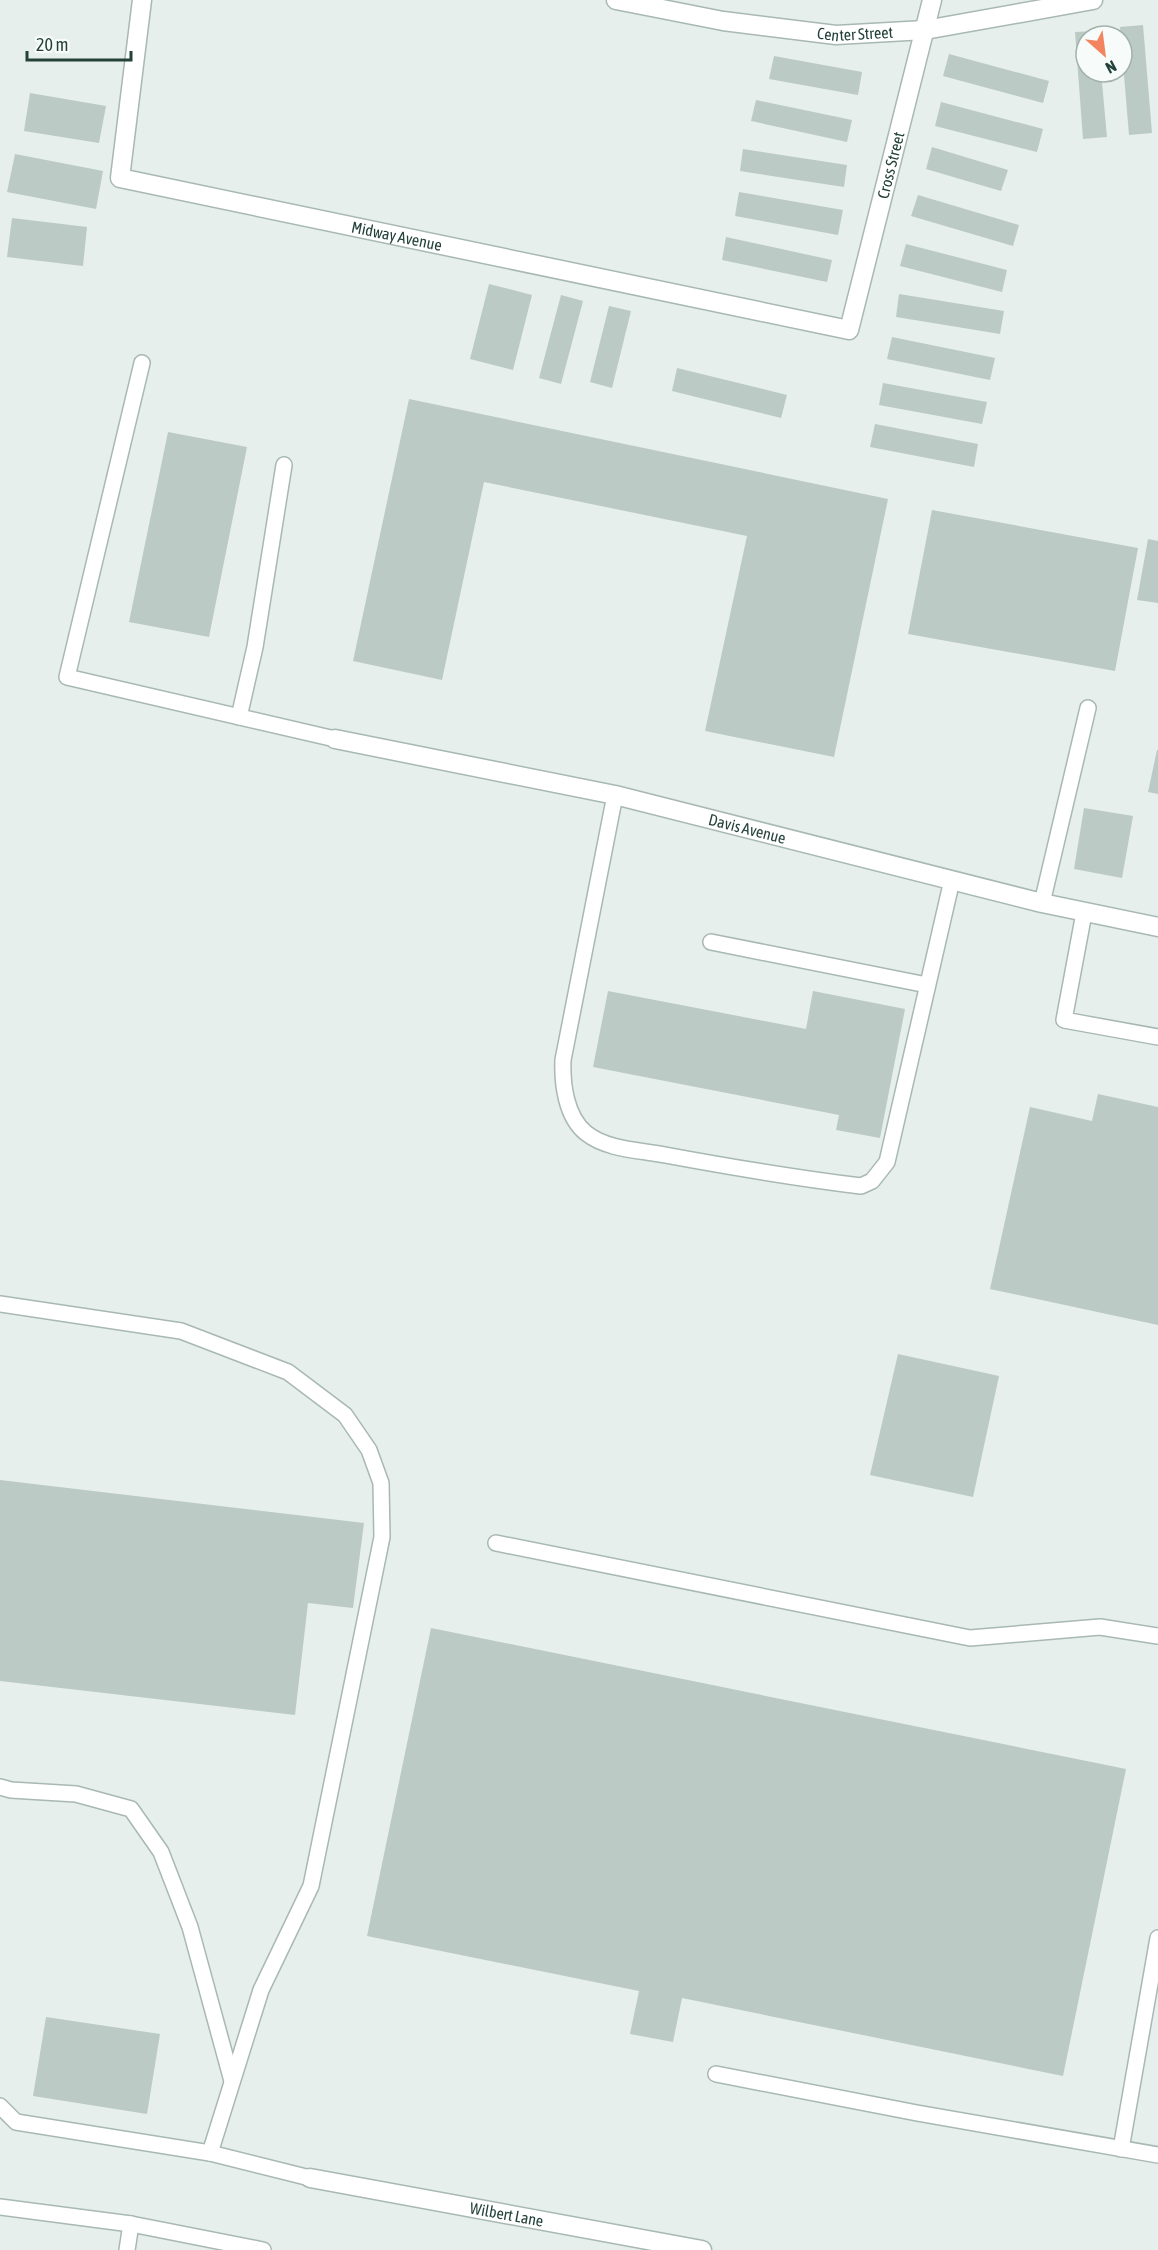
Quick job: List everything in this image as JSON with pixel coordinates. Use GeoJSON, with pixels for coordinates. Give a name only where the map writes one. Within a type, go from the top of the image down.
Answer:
{"type":"FeatureCollection","features":[{"type":"Feature","properties":{"kind":"street","name":"Midway Avenue"},"geometry":{"type":"LineString","coordinates":[[142,0],[120,178],[849,330]]}},
{"type":"Feature","properties":{"kind":"street","name":"Center Street"},"geometry":{"type":"LineString","coordinates":[[616,0],[723,21],[836,35],[925,30],[1093,0]]}},
{"type":"Feature","properties":{"kind":"street","name":"Cross Street"},"geometry":{"type":"LineString","coordinates":[[849,330],[932,0]]}},
{"type":"Feature","properties":{"kind":"street","name":"Davis Avenue"},"geometry":{"type":"LineString","coordinates":[[335,739],[615,795],[1042,903],[1158,927]]}},
{"type":"Feature","properties":{"kind":"street","name":"Wilbert Lane"},"geometry":{"type":"LineString","coordinates":[[310,2178],[702,2250]]}},
{"type":"Feature","properties":{"kind":"lane"},"geometry":{"type":"LineString","coordinates":[[142,363],[67,676],[335,739]]}},
{"type":"Feature","properties":{"kind":"lane"},"geometry":{"type":"LineString","coordinates":[[239,717],[255,647],[284,465]]}},
{"type":"Feature","properties":{"kind":"lane"},"geometry":{"type":"LineString","coordinates":[[1042,903],[1088,708]]}},
{"type":"Feature","properties":{"kind":"lane"},"geometry":{"type":"LineString","coordinates":[[615,795],[563,1060],[567,1100],[574,1117],[585,1133],[609,1145],[761,1173],[861,1186],[873,1181],[887,1162],[952,880]]}},
{"type":"Feature","properties":{"kind":"lane"},"geometry":{"type":"LineString","coordinates":[[1084,913],[1064,1020],[1158,1037]]}},
{"type":"Feature","properties":{"kind":"lane"},"geometry":{"type":"LineString","coordinates":[[711,942],[927,985]]}},
{"type":"Feature","properties":{"kind":"lane"},"geometry":{"type":"LineString","coordinates":[[0,1304],[181,1332],[288,1372],[345,1415],[369,1450],[381,1483],[382,1537],[311,1886],[261,1990],[210,2152]]}},
{"type":"Feature","properties":{"kind":"lane"},"geometry":{"type":"LineString","coordinates":[[496,1543],[970,1638],[1100,1627],[1158,1636]]}},
{"type":"Feature","properties":{"kind":"lane"},"geometry":{"type":"LineString","coordinates":[[0,1787],[11,1790],[76,1794],[131,1809],[161,1852],[190,1927],[232,2082]]}},
{"type":"Feature","properties":{"kind":"lane"},"geometry":{"type":"LineString","coordinates":[[1121,2149],[1158,1938]]}},
{"type":"Feature","properties":{"kind":"lane"},"geometry":{"type":"LineString","coordinates":[[716,2074],[917,2114],[1158,2155]]}},
{"type":"Feature","properties":{"kind":"lane"},"geometry":{"type":"LineString","coordinates":[[0,2106],[16,2122],[210,2152],[310,2178]]}},
{"type":"Feature","properties":{"kind":"lane"},"geometry":{"type":"LineString","coordinates":[[0,2207],[131,2224],[263,2250]]}},
{"type":"Feature","properties":{"kind":"lane"},"geometry":{"type":"LineString","coordinates":[[127,2250],[131,2224]]}},
{"type":"Feature","properties":{"kind":"building"},"geometry":{"type":"Polygon","coordinates":[[[1143,25],[1152,133],[1129,135],[1125,84],[1134,84],[1134,26],[1143,25]]]}},
{"type":"Feature","properties":{"kind":"building"},"geometry":{"type":"Polygon","coordinates":[[[949,54],[1049,81],[1043,103],[943,76],[949,54]]]}},
{"type":"Feature","properties":{"kind":"building"},"geometry":{"type":"Polygon","coordinates":[[[774,56],[862,72],[858,95],[769,79],[774,56]]]}},
{"type":"Feature","properties":{"kind":"building"},"geometry":{"type":"Polygon","coordinates":[[[1079,84],[1102,84],[1107,137],[1083,139],[1079,84]]]}},
{"type":"Feature","properties":{"kind":"building"},"geometry":{"type":"Polygon","coordinates":[[[30,93],[106,106],[99,143],[24,131],[30,93]]]}},
{"type":"Feature","properties":{"kind":"building"},"geometry":{"type":"Polygon","coordinates":[[[756,100],[852,120],[847,142],[751,121],[756,100]]]}},
{"type":"Feature","properties":{"kind":"building"},"geometry":{"type":"Polygon","coordinates":[[[941,102],[1043,129],[1037,152],[935,126],[941,102]]]}},
{"type":"Feature","properties":{"kind":"building"},"geometry":{"type":"Polygon","coordinates":[[[932,147],[1008,170],[1001,191],[926,169],[932,147]]]}},
{"type":"Feature","properties":{"kind":"building"},"geometry":{"type":"Polygon","coordinates":[[[743,149],[847,165],[844,187],[740,171],[743,149]]]}},
{"type":"Feature","properties":{"kind":"building"},"geometry":{"type":"Polygon","coordinates":[[[15,154],[103,171],[96,209],[7,192],[15,154]]]}},
{"type":"Feature","properties":{"kind":"building"},"geometry":{"type":"Polygon","coordinates":[[[739,192],[843,210],[838,235],[735,216],[739,192]]]}},
{"type":"Feature","properties":{"kind":"building"},"geometry":{"type":"Polygon","coordinates":[[[918,195],[1019,225],[1013,246],[911,216],[918,195]]]}},
{"type":"Feature","properties":{"kind":"building"},"geometry":{"type":"Polygon","coordinates":[[[12,218],[87,227],[83,266],[7,257],[12,218]]]}},
{"type":"Feature","properties":{"kind":"building"},"geometry":{"type":"Polygon","coordinates":[[[726,237],[832,260],[827,282],[722,260],[726,237]]]}},
{"type":"Feature","properties":{"kind":"building"},"geometry":{"type":"Polygon","coordinates":[[[906,244],[1007,270],[1002,292],[900,266],[906,244]]]}},
{"type":"Feature","properties":{"kind":"building"},"geometry":{"type":"Polygon","coordinates":[[[489,284],[532,295],[513,370],[470,359],[489,284]]]}},
{"type":"Feature","properties":{"kind":"building"},"geometry":{"type":"Polygon","coordinates":[[[899,294],[1004,311],[1000,334],[896,317],[899,294]]]}},
{"type":"Feature","properties":{"kind":"building"},"geometry":{"type":"Polygon","coordinates":[[[561,295],[583,301],[561,384],[539,378],[561,295]]]}},
{"type":"Feature","properties":{"kind":"building"},"geometry":{"type":"Polygon","coordinates":[[[609,306],[631,311],[612,388],[590,382],[609,306]]]}},
{"type":"Feature","properties":{"kind":"building"},"geometry":{"type":"Polygon","coordinates":[[[892,337],[995,358],[990,380],[887,359],[892,337]]]}},
{"type":"Feature","properties":{"kind":"building"},"geometry":{"type":"Polygon","coordinates":[[[677,368],[787,395],[781,418],[672,391],[677,368]]]}},
{"type":"Feature","properties":{"kind":"building"},"geometry":{"type":"Polygon","coordinates":[[[883,383],[987,402],[982,424],[879,405],[883,383]]]}},
{"type":"Feature","properties":{"kind":"building"},"geometry":{"type":"Polygon","coordinates":[[[409,399],[888,499],[834,757],[705,731],[747,536],[484,482],[442,680],[353,661],[409,399]]]}},
{"type":"Feature","properties":{"kind":"building"},"geometry":{"type":"Polygon","coordinates":[[[875,424],[978,444],[974,467],[870,447],[875,424]]]}},
{"type":"Feature","properties":{"kind":"building"},"geometry":{"type":"Polygon","coordinates":[[[168,432],[247,447],[209,637],[129,622],[168,432]]]}},
{"type":"Feature","properties":{"kind":"building"},"geometry":{"type":"Polygon","coordinates":[[[932,510],[1138,548],[1115,671],[908,634],[932,510]]]}},
{"type":"Feature","properties":{"kind":"building"},"geometry":{"type":"Polygon","coordinates":[[[1148,539],[1158,541],[1158,603],[1137,600],[1148,539]]]}},
{"type":"Feature","properties":{"kind":"building"},"geometry":{"type":"Polygon","coordinates":[[[1158,750],[1158,794],[1148,792],[1158,750]]]}},
{"type":"Feature","properties":{"kind":"building"},"geometry":{"type":"Polygon","coordinates":[[[1084,808],[1133,816],[1122,878],[1074,869],[1084,808]]]}},
{"type":"Feature","properties":{"kind":"building"},"geometry":{"type":"Polygon","coordinates":[[[608,991],[806,1029],[813,991],[905,1009],[880,1138],[836,1130],[839,1115],[593,1067],[608,991]]]}},
{"type":"Feature","properties":{"kind":"building"},"geometry":{"type":"Polygon","coordinates":[[[1098,1094],[1158,1107],[1158,1325],[990,1289],[1030,1107],[1092,1121],[1098,1094]]]}},
{"type":"Feature","properties":{"kind":"building"},"geometry":{"type":"Polygon","coordinates":[[[898,1354],[999,1376],[973,1497],[870,1475],[898,1354]]]}},
{"type":"Feature","properties":{"kind":"building"},"geometry":{"type":"Polygon","coordinates":[[[0,1480],[364,1523],[353,1608],[308,1603],[295,1715],[0,1681],[0,1480]]]}},
{"type":"Feature","properties":{"kind":"building"},"geometry":{"type":"Polygon","coordinates":[[[431,1628],[1126,1769],[1063,2076],[682,1998],[673,2042],[630,2034],[639,1991],[367,1936],[431,1628]]]}},
{"type":"Feature","properties":{"kind":"building"},"geometry":{"type":"Polygon","coordinates":[[[46,2017],[160,2034],[147,2114],[33,2096],[46,2017]]]}}]}
